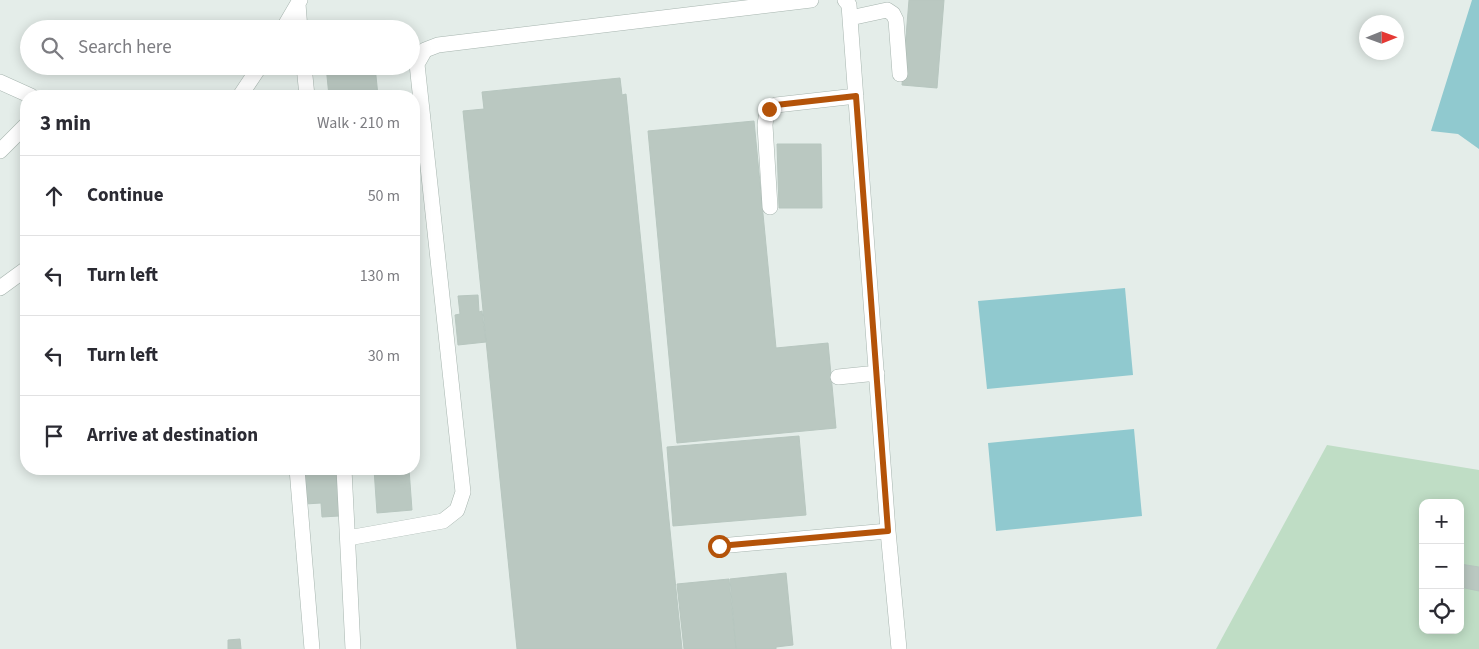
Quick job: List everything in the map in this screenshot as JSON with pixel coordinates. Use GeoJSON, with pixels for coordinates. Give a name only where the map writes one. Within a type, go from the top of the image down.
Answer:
{"type":"FeatureCollection","features":[{"type":"Feature","properties":{"kind":"street"},"geometry":{"type":"LineString","coordinates":[[420,59],[425,50],[438,45],[811,0]]}},
{"type":"Feature","properties":{"kind":"street"},"geometry":{"type":"LineString","coordinates":[[846,0],[849,5],[888,531],[899,649]]}},
{"type":"Feature","properties":{"kind":"street"},"geometry":{"type":"LineString","coordinates":[[288,20],[299,2]]}},
{"type":"Feature","properties":{"kind":"street"},"geometry":{"type":"LineString","coordinates":[[299,2],[300,20]]}},
{"type":"Feature","properties":{"kind":"street"},"geometry":{"type":"LineString","coordinates":[[850,18],[888,10],[893,14],[896,20],[900,74]]}},
{"type":"Feature","properties":{"kind":"street"},"geometry":{"type":"LineString","coordinates":[[244,90],[254,75]]}},
{"type":"Feature","properties":{"kind":"street"},"geometry":{"type":"LineString","coordinates":[[305,75],[306,90]]}},
{"type":"Feature","properties":{"kind":"street"},"geometry":{"type":"LineString","coordinates":[[418,75],[420,90]]}},
{"type":"Feature","properties":{"kind":"street"},"geometry":{"type":"LineString","coordinates":[[0,82],[20,91]]}},
{"type":"Feature","properties":{"kind":"street"},"geometry":{"type":"LineString","coordinates":[[348,538],[443,521],[457,510],[463,492],[420,92]]}},
{"type":"Feature","properties":{"kind":"street"},"geometry":{"type":"LineString","coordinates":[[770,207],[765,125],[769,109],[776,105],[856,96]]}},
{"type":"Feature","properties":{"kind":"street"},"geometry":{"type":"LineString","coordinates":[[0,150],[20,131]]}},
{"type":"Feature","properties":{"kind":"street"},"geometry":{"type":"LineString","coordinates":[[0,288],[20,273]]}},
{"type":"Feature","properties":{"kind":"street"},"geometry":{"type":"LineString","coordinates":[[838,377],[877,374]]}},
{"type":"Feature","properties":{"kind":"street"},"geometry":{"type":"LineString","coordinates":[[298,475],[312,649]]}},
{"type":"Feature","properties":{"kind":"street"},"geometry":{"type":"LineString","coordinates":[[344,475],[353,649]]}},
{"type":"Feature","properties":{"kind":"street"},"geometry":{"type":"LineString","coordinates":[[719,546],[888,531]]}},
{"type":"Feature","properties":{"kind":"green space"},"geometry":{"type":"Polygon","coordinates":[[[1327,445],[1479,470],[1479,649],[1216,649],[1327,445]]]}},
{"type":"Feature","properties":{"kind":"water"},"geometry":{"type":"Polygon","coordinates":[[[1472,0],[1479,0],[1479,149],[1458,134],[1431,131],[1472,0]]]}},
{"type":"Feature","properties":{"kind":"water"},"geometry":{"type":"Polygon","coordinates":[[[1125,288],[1133,375],[987,389],[978,301],[1125,288]]]}},
{"type":"Feature","properties":{"kind":"water"},"geometry":{"type":"Polygon","coordinates":[[[1134,429],[1142,516],[996,531],[988,443],[1134,429]]]}},
{"type":"Feature","properties":{"kind":"building"},"geometry":{"type":"Polygon","coordinates":[[[909,0],[944,0],[937,88],[902,85],[909,0]]]}},
{"type":"Feature","properties":{"kind":"building"},"geometry":{"type":"Polygon","coordinates":[[[327,75],[376,75],[377,90],[328,90],[327,75]]]}},
{"type":"Feature","properties":{"kind":"building"},"geometry":{"type":"Polygon","coordinates":[[[620,78],[622,95],[626,94],[682,649],[517,649],[463,111],[484,109],[482,92],[620,78]]]}},
{"type":"Feature","properties":{"kind":"building"},"geometry":{"type":"Polygon","coordinates":[[[754,121],[776,348],[828,343],[836,428],[677,443],[648,131],[754,121]]]}},
{"type":"Feature","properties":{"kind":"building"},"geometry":{"type":"Polygon","coordinates":[[[777,144],[821,144],[822,208],[779,208],[777,144]]]}},
{"type":"Feature","properties":{"kind":"building"},"geometry":{"type":"Polygon","coordinates":[[[478,295],[479,312],[482,311],[486,342],[458,345],[455,315],[460,314],[458,296],[478,295]]]}},
{"type":"Feature","properties":{"kind":"building"},"geometry":{"type":"Polygon","coordinates":[[[799,436],[806,515],[673,526],[667,447],[799,436]]]}},
{"type":"Feature","properties":{"kind":"building"},"geometry":{"type":"Polygon","coordinates":[[[304,475],[337,475],[339,516],[322,517],[321,503],[305,504],[304,475]]]}},
{"type":"Feature","properties":{"kind":"building"},"geometry":{"type":"Polygon","coordinates":[[[374,475],[409,475],[412,510],[377,513],[374,475]]]}},
{"type":"Feature","properties":{"kind":"building"},"geometry":{"type":"Polygon","coordinates":[[[1464,565],[1479,567],[1479,591],[1464,588],[1464,565]]]}},
{"type":"Feature","properties":{"kind":"building"},"geometry":{"type":"Polygon","coordinates":[[[786,573],[793,645],[776,647],[776,649],[736,649],[730,579],[786,573]]]}},
{"type":"Feature","properties":{"kind":"building"},"geometry":{"type":"Polygon","coordinates":[[[729,579],[736,649],[684,649],[677,584],[729,579]]]}},
{"type":"Feature","properties":{"kind":"building"},"geometry":{"type":"Polygon","coordinates":[[[240,639],[241,649],[228,649],[228,640],[240,639]]]}},
{"type":"Feature","properties":{"kind":"route"},"geometry":{"type":"LineString","coordinates":[[719,546],[888,531],[856,96],[776,105],[769,109]]}}]}
